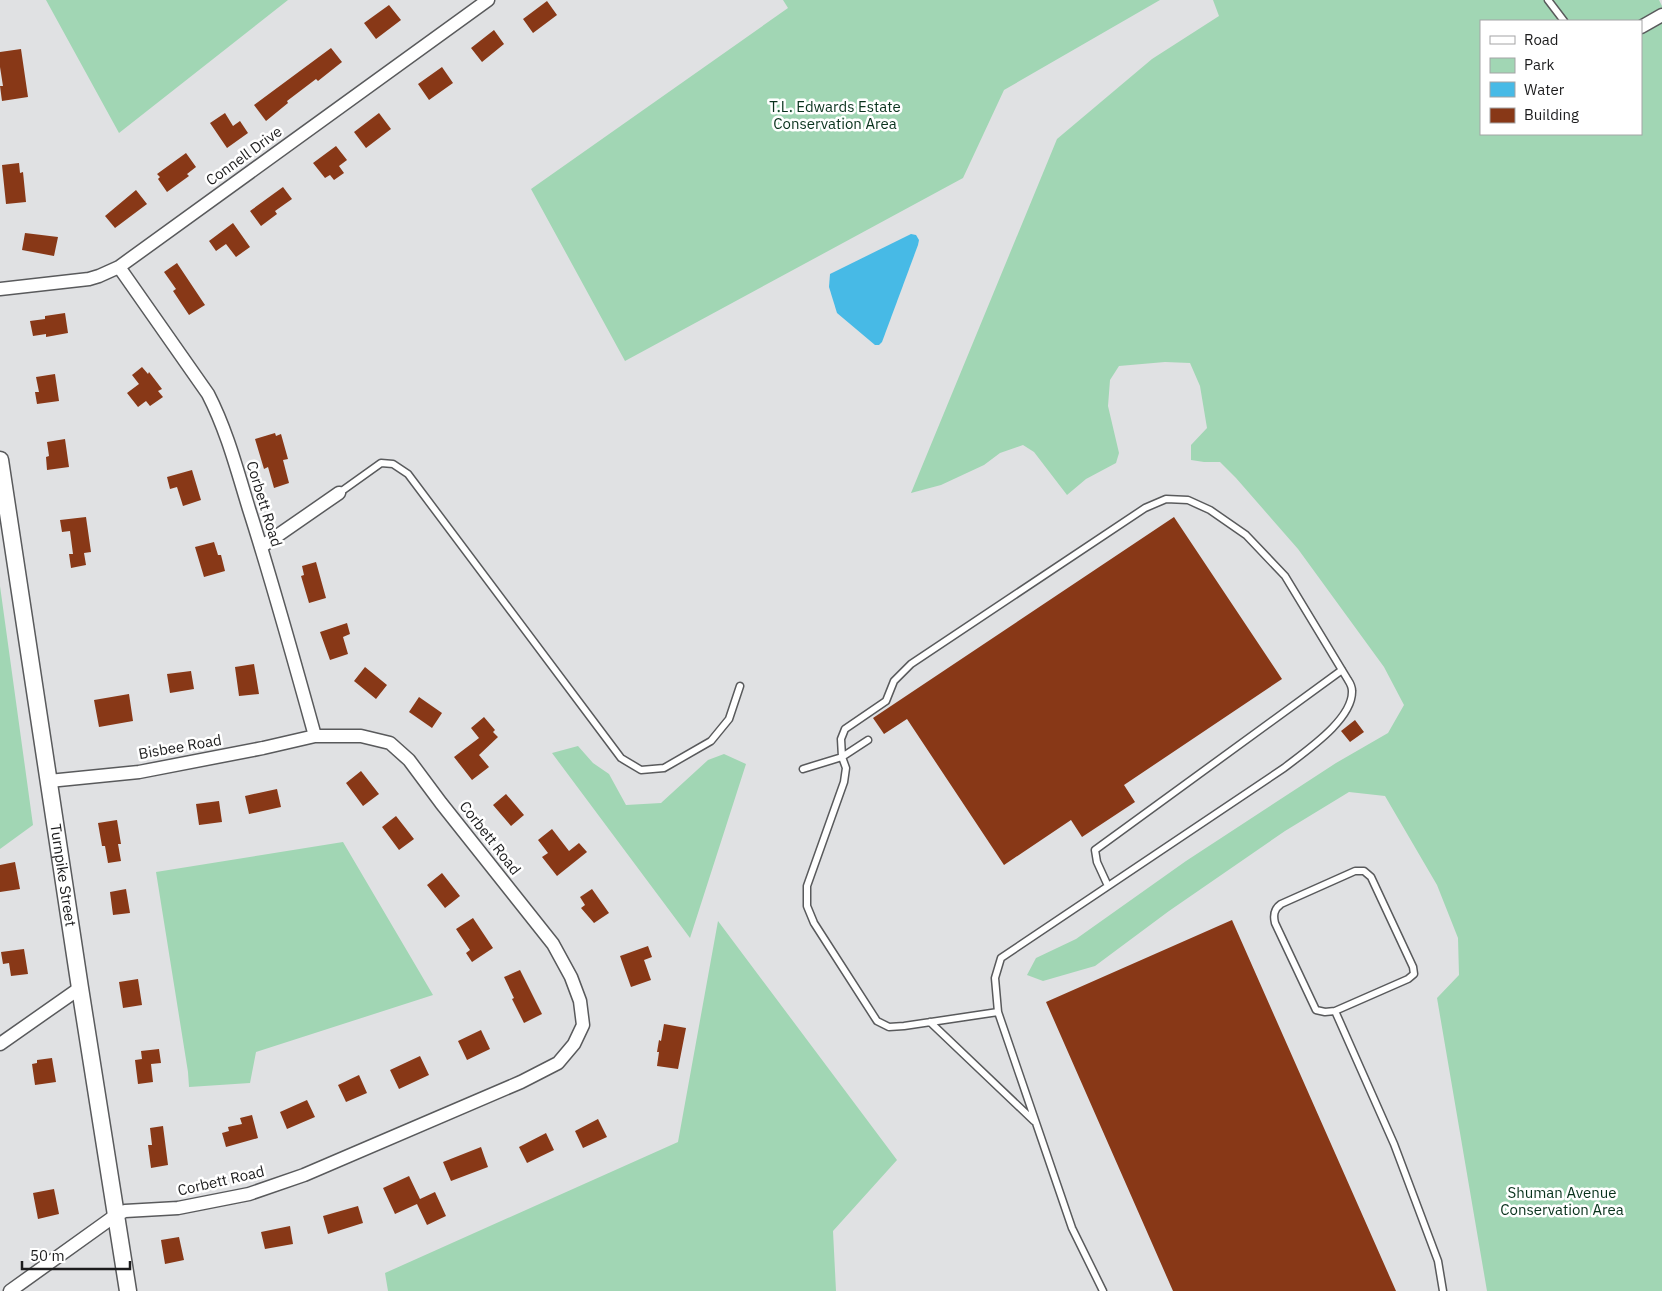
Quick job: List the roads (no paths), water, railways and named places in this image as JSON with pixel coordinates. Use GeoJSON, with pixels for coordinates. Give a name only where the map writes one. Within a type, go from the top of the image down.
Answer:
{"type":"FeatureCollection","features":[{"type":"Feature","properties":{"kind":"street","name":"Connell Drive"},"geometry":{"type":"LineString","coordinates":[[0,289],[89,279],[118,267],[488,0]]}},
{"type":"Feature","properties":{"kind":"street"},"geometry":{"type":"LineString","coordinates":[[1642,26],[1662,14]]}},
{"type":"Feature","properties":{"kind":"street","name":"Corbett Road"},"geometry":{"type":"LineString","coordinates":[[116,1215],[125,1211],[178,1208],[249,1194],[304,1175],[521,1082],[558,1063],[574,1044],[583,1025],[580,1001],[571,977],[553,944],[409,760],[390,743],[361,736],[315,736],[261,547],[226,434],[208,394],[118,267]]}},
{"type":"Feature","properties":{"kind":"street","name":"Turnpike Street"},"geometry":{"type":"LineString","coordinates":[[0,460],[128,1291]]}},
{"type":"Feature","properties":{"kind":"street"},"geometry":{"type":"LineString","coordinates":[[261,547],[340,493]]}},
{"type":"Feature","properties":{"kind":"street","name":"Bisbee Road"},"geometry":{"type":"LineString","coordinates":[[49,781],[139,772],[315,736]]}},
{"type":"Feature","properties":{"kind":"street"},"geometry":{"type":"LineString","coordinates":[[0,1044],[80,988]]}},
{"type":"Feature","properties":{"kind":"street"},"geometry":{"type":"LineString","coordinates":[[10,1291],[116,1215]]}},
{"type":"Feature","properties":{"kind":"lane"},"geometry":{"type":"LineString","coordinates":[[1548,0],[1563,20]]}},
{"type":"Feature","properties":{"kind":"lane"},"geometry":{"type":"LineString","coordinates":[[340,493],[381,463],[393,464],[408,474],[621,758],[641,770],[664,768],[711,742],[729,719],[740,686]]}},
{"type":"Feature","properties":{"kind":"lane"},"geometry":{"type":"LineString","coordinates":[[998,1012],[904,1026],[889,1026],[877,1021],[814,922],[807,906],[807,886],[844,782],[846,768],[842,757],[841,739],[845,729],[886,701],[894,681],[911,664],[1145,508],[1166,499],[1188,500],[1210,510],[1246,535],[1285,576],[1352,689],[1348,705],[1341,718],[1321,738],[1284,768],[1001,958],[996,978],[998,1012],[1072,1228],[1103,1291]]}},
{"type":"Feature","properties":{"kind":"lane"},"geometry":{"type":"LineString","coordinates":[[1108,886],[1096,862],[1095,850],[1342,670]]}},
{"type":"Feature","properties":{"kind":"lane"},"geometry":{"type":"LineString","coordinates":[[803,769],[842,757],[868,740]]}},
{"type":"Feature","properties":{"kind":"lane"},"geometry":{"type":"LineString","coordinates":[[1364,870],[1371,877],[1413,967],[1414,974],[1408,979],[1335,1011],[1316,1010],[1275,923],[1275,912],[1281,904],[1355,871],[1364,870]]}},
{"type":"Feature","properties":{"kind":"lane"},"geometry":{"type":"LineString","coordinates":[[1335,1011],[1397,1153],[1438,1262],[1443,1291]]}},
{"type":"Feature","properties":{"kind":"lane"},"geometry":{"type":"LineString","coordinates":[[930,1022],[1036,1123]]}},
{"type":"Feature","properties":{"kind":"water"},"geometry":{"type":"Polygon","coordinates":[[[911,234],[916,235],[919,240],[918,245],[882,342],[879,345],[875,345],[837,313],[829,287],[830,274],[911,234]]]}},
{"type":"Feature","properties":{"kind":"park label","name":"T.L. Edwards Estate Conservation Area"},"geometry":{"type":"Point","coordinates":[835,116]}},
{"type":"Feature","properties":{"kind":"park label","name":"Shuman Avenue Conservation Area"},"geometry":{"type":"Point","coordinates":[1562,1202]}}]}
